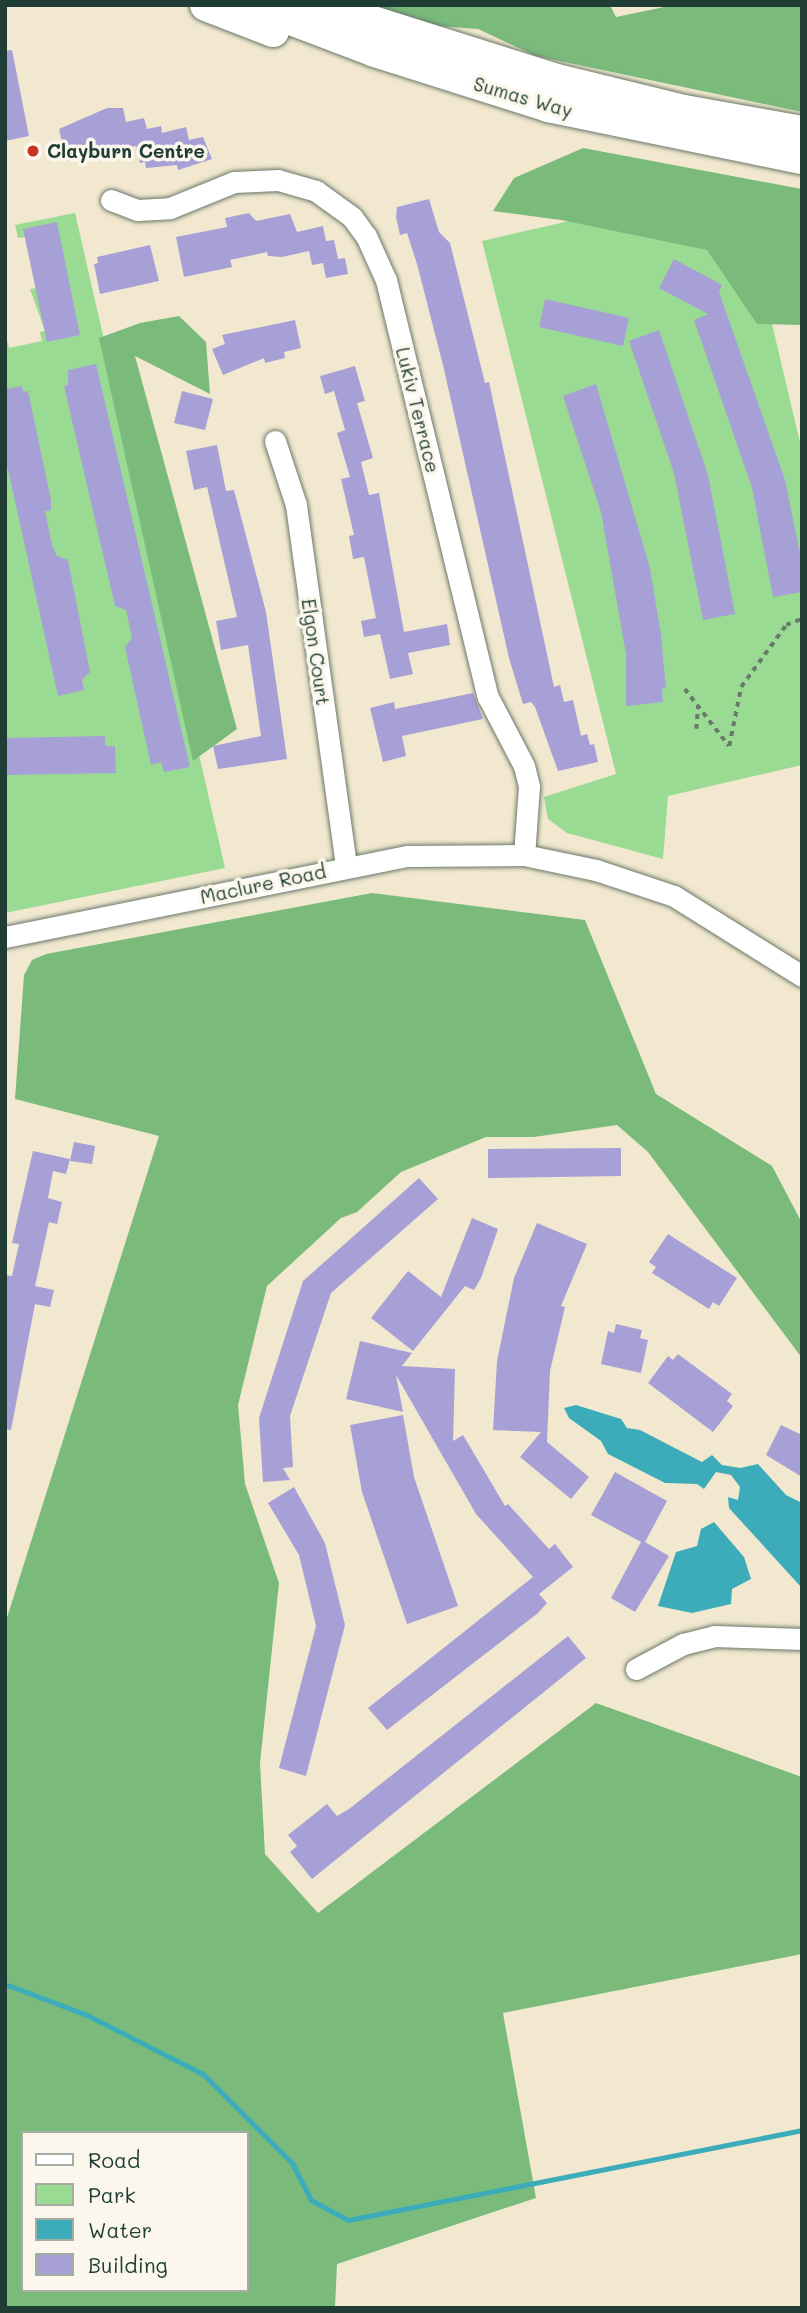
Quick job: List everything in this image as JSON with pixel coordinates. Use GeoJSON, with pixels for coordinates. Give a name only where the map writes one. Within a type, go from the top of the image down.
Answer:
{"type":"FeatureCollection","features":[{"type":"Feature","properties":{"kind":"highway"},"geometry":{"type":"LineString","coordinates":[[206,5],[342,56],[441,85],[548,106]]}},
{"type":"Feature","properties":{"kind":"highway","name":"Sumas Way"},"geometry":{"type":"LineString","coordinates":[[254,5],[375,51],[548,106],[802,158]]}},
{"type":"Feature","properties":{"kind":"highway","name":"Sumas Way"},"geometry":{"type":"LineString","coordinates":[[331,9],[626,99],[802,132]]}},
{"type":"Feature","properties":{"kind":"street","name":"Lukiv Terrace"},"geometry":{"type":"LineString","coordinates":[[111,200],[137,210],[170,208],[234,182],[278,180],[316,191],[352,217],[366,236],[386,280],[488,697],[524,766],[529,786],[524,855]]}},
{"type":"Feature","properties":{"kind":"street","name":"Elgon Court"},"geometry":{"type":"LineString","coordinates":[[275,441],[296,505],[346,866]]}},
{"type":"Feature","properties":{"kind":"street","name":"Maclure Road"},"geometry":{"type":"LineString","coordinates":[[5,937],[346,866],[408,856],[524,855],[596,870],[674,896],[802,976]]}},
{"type":"Feature","properties":{"kind":"street"},"geometry":{"type":"LineString","coordinates":[[636,1669],[682,1644],[714,1636],[802,1639]]}},
{"type":"Feature","properties":{"kind":"path"},"geometry":{"type":"LineString","coordinates":[[685,689],[726,745],[733,744],[741,687],[786,625],[802,619]]}},
{"type":"Feature","properties":{"kind":"path"},"geometry":{"type":"LineString","coordinates":[[695,729],[698,705]]}},
{"type":"Feature","properties":{"kind":"green space"},"geometry":{"type":"Polygon","coordinates":[[[373,5],[610,5],[616,17],[674,5],[802,5],[802,112],[536,56],[478,29],[437,26],[373,5]]]}},
{"type":"Feature","properties":{"kind":"green space"},"geometry":{"type":"Polygon","coordinates":[[[583,148],[802,189],[802,325],[757,324],[707,250],[561,220],[493,211],[514,178],[583,148]]]}},
{"type":"Feature","properties":{"kind":"green space"},"geometry":{"type":"Polygon","coordinates":[[[75,213],[225,868],[5,913],[5,332],[9,348],[42,341],[40,332],[45,331],[30,289],[36,288],[26,237],[18,238],[15,225],[75,213]]]}},
{"type":"Feature","properties":{"kind":"green space"},"geometry":{"type":"Polygon","coordinates":[[[591,216],[733,243],[768,307],[802,451],[802,765],[668,796],[663,859],[567,833],[548,819],[544,797],[616,774],[482,241],[591,216]]]}},
{"type":"Feature","properties":{"kind":"green space"},"geometry":{"type":"Polygon","coordinates":[[[179,316],[206,342],[210,394],[135,356],[237,729],[193,761],[99,338],[140,323],[179,316]]]}},
{"type":"Feature","properties":{"kind":"green space"},"geometry":{"type":"Polygon","coordinates":[[[372,893],[585,920],[656,1094],[772,1166],[802,1223],[802,1358],[648,1152],[617,1125],[534,1137],[486,1137],[401,1172],[357,1212],[341,1218],[267,1286],[238,1405],[245,1484],[279,1583],[260,1763],[265,1854],[318,1913],[596,1703],[802,1777],[802,1954],[503,2013],[536,2198],[337,2264],[335,2308],[5,2308],[5,1624],[159,1136],[15,1099],[24,975],[32,960],[46,954],[372,893]]]}},
{"type":"Feature","properties":{"kind":"water"},"geometry":{"type":"Polygon","coordinates":[[[576,1405],[621,1419],[627,1428],[640,1430],[702,1462],[712,1455],[722,1465],[740,1468],[758,1464],[786,1495],[802,1503],[802,1588],[729,1508],[728,1497],[738,1500],[740,1487],[731,1475],[716,1472],[704,1489],[697,1484],[665,1483],[608,1454],[601,1441],[569,1418],[564,1408],[576,1405]]]}},
{"type":"Feature","properties":{"kind":"water"},"geometry":{"type":"Polygon","coordinates":[[[714,1522],[744,1557],[751,1579],[732,1589],[731,1604],[692,1613],[658,1606],[676,1552],[697,1546],[701,1529],[714,1522]]]}},
{"type":"Feature","properties":{"kind":"building"},"geometry":{"type":"Polygon","coordinates":[[[12,50],[29,136],[5,141],[5,51],[12,50]]]}},
{"type":"Feature","properties":{"kind":"building"},"geometry":{"type":"Polygon","coordinates":[[[107,108],[123,108],[126,122],[144,118],[147,129],[161,126],[162,133],[186,127],[189,140],[203,137],[212,159],[178,170],[177,165],[146,168],[145,162],[140,163],[136,146],[66,161],[59,129],[107,108]]]}},
{"type":"Feature","properties":{"kind":"building"},"geometry":{"type":"Polygon","coordinates":[[[429,199],[439,232],[450,243],[485,383],[489,382],[554,687],[560,685],[564,702],[573,700],[581,736],[587,734],[590,745],[594,744],[598,762],[558,771],[535,707],[531,702],[523,704],[509,658],[443,365],[417,264],[407,233],[400,235],[396,217],[397,207],[429,199]]]}},
{"type":"Feature","properties":{"kind":"building"},"geometry":{"type":"Polygon","coordinates":[[[249,213],[256,221],[290,214],[297,232],[323,226],[326,241],[334,240],[338,259],[345,258],[348,274],[326,278],[323,263],[312,265],[309,251],[282,257],[268,256],[267,252],[230,260],[232,267],[184,277],[176,237],[227,227],[225,218],[249,213]]]}},
{"type":"Feature","properties":{"kind":"building"},"geometry":{"type":"Polygon","coordinates":[[[57,222],[80,335],[47,342],[23,229],[57,222]]]}},
{"type":"Feature","properties":{"kind":"building"},"geometry":{"type":"Polygon","coordinates":[[[150,245],[159,281],[100,294],[94,264],[98,263],[97,257],[150,245]]]}},
{"type":"Feature","properties":{"kind":"building"},"geometry":{"type":"Polygon","coordinates":[[[674,259],[722,285],[719,292],[785,480],[802,563],[802,592],[773,597],[752,488],[694,320],[708,314],[659,288],[674,259]]]}},
{"type":"Feature","properties":{"kind":"building"},"geometry":{"type":"Polygon","coordinates":[[[545,299],[629,318],[623,346],[539,327],[545,299]]]}},
{"type":"Feature","properties":{"kind":"building"},"geometry":{"type":"Polygon","coordinates":[[[295,320],[301,348],[284,352],[285,358],[265,363],[264,358],[223,375],[212,349],[225,344],[222,335],[295,320]]]}},
{"type":"Feature","properties":{"kind":"building"},"geometry":{"type":"Polygon","coordinates":[[[659,330],[708,475],[735,614],[703,620],[674,473],[629,341],[659,330]]]}},
{"type":"Feature","properties":{"kind":"building"},"geometry":{"type":"Polygon","coordinates":[[[96,364],[190,767],[164,772],[161,762],[151,765],[125,647],[132,638],[126,610],[115,606],[64,386],[68,385],[68,370],[96,364]]]}},
{"type":"Feature","properties":{"kind":"building"},"geometry":{"type":"Polygon","coordinates":[[[355,366],[365,401],[357,403],[373,458],[361,462],[369,495],[379,493],[404,632],[447,624],[450,645],[408,653],[413,674],[390,679],[380,634],[364,637],[361,621],[376,618],[364,557],[353,559],[349,536],[354,535],[341,479],[350,477],[337,433],[345,430],[334,391],[325,394],[320,376],[355,366]]]}},
{"type":"Feature","properties":{"kind":"building"},"geometry":{"type":"Polygon","coordinates":[[[596,384],[650,568],[661,635],[666,688],[662,689],[663,702],[626,706],[626,654],[601,512],[563,396],[596,384]]]}},
{"type":"Feature","properties":{"kind":"building"},"geometry":{"type":"Polygon","coordinates":[[[22,386],[23,392],[28,391],[51,500],[51,510],[45,511],[52,545],[57,556],[68,560],[90,672],[82,680],[84,690],[58,696],[5,456],[5,389],[22,386]]]}},
{"type":"Feature","properties":{"kind":"building"},"geometry":{"type":"Polygon","coordinates":[[[182,391],[213,399],[205,430],[174,423],[182,391]]]}},
{"type":"Feature","properties":{"kind":"building"},"geometry":{"type":"Polygon","coordinates":[[[217,445],[226,491],[234,490],[266,612],[287,759],[218,769],[213,746],[261,736],[248,645],[221,650],[216,621],[237,617],[207,487],[194,490],[186,451],[217,445]]]}},
{"type":"Feature","properties":{"kind":"building"},"geometry":{"type":"Polygon","coordinates":[[[473,693],[483,719],[402,736],[406,756],[383,762],[370,708],[394,702],[395,709],[473,693]]]}},
{"type":"Feature","properties":{"kind":"building"},"geometry":{"type":"Polygon","coordinates":[[[105,736],[105,746],[115,746],[116,773],[5,775],[5,738],[105,736]]]}},
{"type":"Feature","properties":{"kind":"building"},"geometry":{"type":"Polygon","coordinates":[[[74,1142],[95,1146],[92,1164],[70,1161],[74,1142]]]}},
{"type":"Feature","properties":{"kind":"building"},"geometry":{"type":"Polygon","coordinates":[[[621,1148],[621,1176],[488,1178],[488,1149],[621,1148]]]}},
{"type":"Feature","properties":{"kind":"building"},"geometry":{"type":"Polygon","coordinates":[[[33,1151],[70,1159],[66,1174],[53,1171],[48,1198],[62,1202],[57,1224],[49,1222],[35,1286],[54,1290],[50,1307],[35,1304],[11,1430],[5,1429],[5,1275],[12,1276],[19,1244],[12,1243],[33,1151]]]}},
{"type":"Feature","properties":{"kind":"building"},"geometry":{"type":"Polygon","coordinates":[[[419,1178],[438,1199],[331,1293],[290,1416],[293,1467],[283,1468],[290,1480],[263,1482],[259,1418],[303,1281],[419,1178]]]}},
{"type":"Feature","properties":{"kind":"building"},"geometry":{"type":"Polygon","coordinates":[[[472,1218],[498,1229],[481,1278],[474,1290],[465,1286],[413,1351],[371,1318],[408,1271],[441,1297],[472,1218]]]}},
{"type":"Feature","properties":{"kind":"building"},"geometry":{"type":"Polygon","coordinates":[[[537,1223],[587,1244],[561,1306],[565,1307],[550,1371],[547,1442],[589,1477],[571,1499],[520,1457],[541,1432],[493,1430],[497,1361],[514,1278],[537,1223]]]}},
{"type":"Feature","properties":{"kind":"building"},"geometry":{"type":"Polygon","coordinates":[[[668,1234],[737,1278],[719,1306],[713,1302],[709,1309],[652,1273],[656,1267],[649,1262],[668,1234]]]}},
{"type":"Feature","properties":{"kind":"building"},"geometry":{"type":"Polygon","coordinates":[[[616,1324],[642,1330],[640,1338],[648,1340],[641,1373],[601,1364],[608,1331],[614,1333],[616,1324]]]}},
{"type":"Feature","properties":{"kind":"building"},"geometry":{"type":"Polygon","coordinates":[[[360,1341],[412,1353],[402,1366],[455,1369],[453,1441],[463,1435],[505,1506],[508,1504],[549,1549],[555,1544],[573,1567],[539,1594],[547,1603],[538,1613],[387,1730],[368,1708],[533,1577],[476,1514],[396,1375],[403,1412],[346,1399],[360,1341]]]}},
{"type":"Feature","properties":{"kind":"building"},"geometry":{"type":"Polygon","coordinates":[[[678,1354],[732,1394],[727,1401],[733,1406],[713,1432],[648,1383],[668,1356],[673,1360],[678,1354]]]}},
{"type":"Feature","properties":{"kind":"building"},"geometry":{"type":"Polygon","coordinates":[[[403,1415],[414,1477],[458,1606],[407,1624],[362,1492],[350,1425],[403,1415]]]}},
{"type":"Feature","properties":{"kind":"building"},"geometry":{"type":"Polygon","coordinates":[[[781,1425],[802,1435],[802,1477],[766,1455],[781,1425]]]}},
{"type":"Feature","properties":{"kind":"building"},"geometry":{"type":"Polygon","coordinates":[[[615,1472],[667,1501],[645,1542],[669,1556],[635,1612],[611,1598],[641,1542],[591,1515],[615,1472]]]}},
{"type":"Feature","properties":{"kind":"building"},"geometry":{"type":"Polygon","coordinates":[[[294,1487],[325,1543],[345,1625],[306,1776],[279,1768],[316,1626],[299,1555],[268,1503],[294,1487]]]}},
{"type":"Feature","properties":{"kind":"building"},"geometry":{"type":"Polygon","coordinates":[[[568,1636],[586,1658],[312,1879],[290,1852],[297,1846],[288,1835],[327,1804],[337,1816],[349,1809],[568,1636]]]}},
{"type":"Feature","properties":{"kind":"waterway"},"geometry":{"type":"LineString","coordinates":[[5,1984],[87,2015],[203,2074],[292,2163],[311,2200],[348,2220],[802,2130]]}},
{"type":"Feature","properties":{"kind":"place","name":"Clayburn Centre"},"geometry":{"type":"Point","coordinates":[33,151]}}]}
